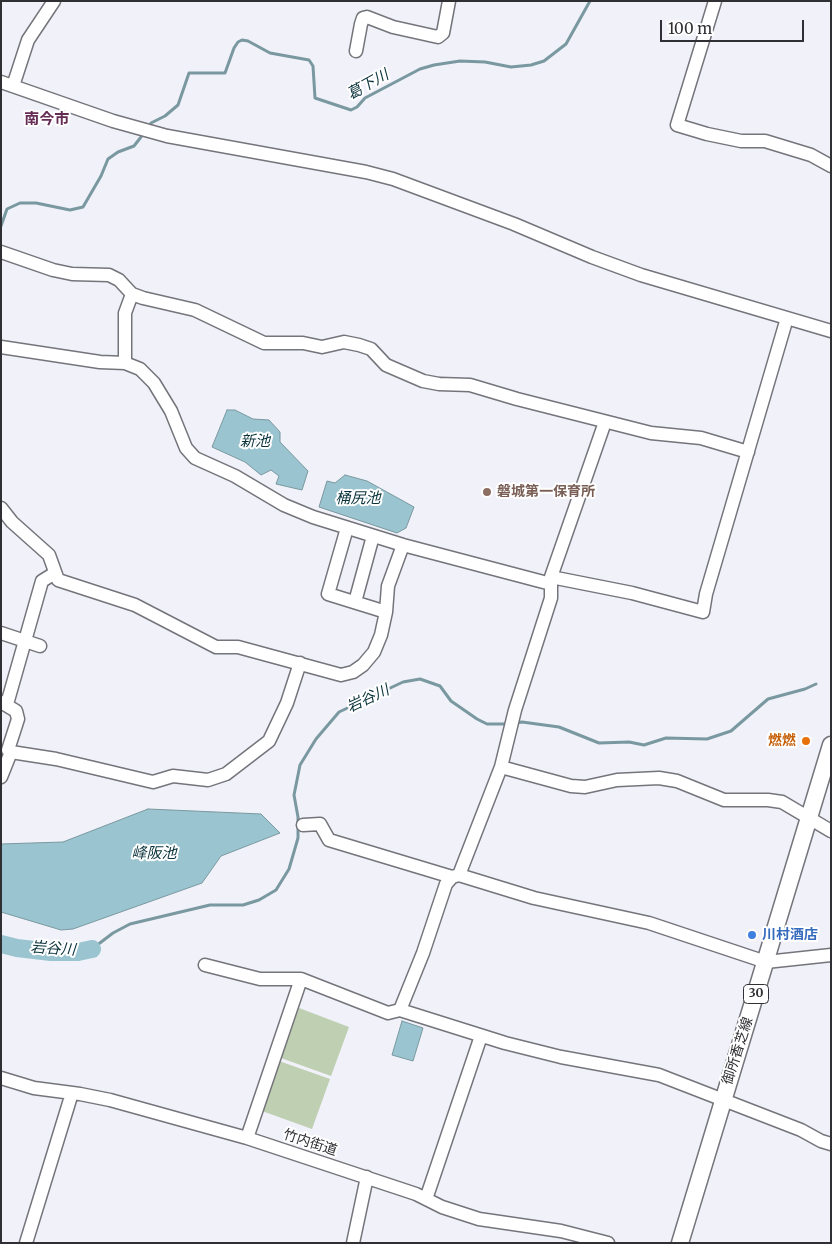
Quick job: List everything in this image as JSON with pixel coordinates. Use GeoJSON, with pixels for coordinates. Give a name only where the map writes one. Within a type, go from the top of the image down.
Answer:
{"type":"FeatureCollection","features":[{"type":"Feature","properties":{"kind":"main road","name":"御所香芝線"},"geometry":{"type":"LineString","coordinates":[[680,1243],[831,745]]}},
{"type":"Feature","properties":{"kind":"street"},"geometry":{"type":"LineString","coordinates":[[54,1],[28,40],[7,84],[113,121],[167,136],[366,172],[393,179],[514,224],[592,257],[641,275],[831,331]]}},
{"type":"Feature","properties":{"kind":"street"},"geometry":{"type":"LineString","coordinates":[[356,51],[361,24],[363,18],[367,17],[393,27],[438,37],[443,33],[449,1]]}},
{"type":"Feature","properties":{"kind":"street"},"geometry":{"type":"LineString","coordinates":[[715,1],[677,125],[741,141],[765,141],[811,155],[831,166]]}},
{"type":"Feature","properties":{"kind":"street"},"geometry":{"type":"LineString","coordinates":[[1,252],[53,270],[72,274],[109,275],[119,280],[132,294],[195,310],[264,343],[303,343],[322,348],[344,342],[358,345],[371,350],[386,365],[424,381],[439,384],[470,385],[604,422],[651,433],[701,438],[748,452]]}},
{"type":"Feature","properties":{"kind":"street"},"geometry":{"type":"LineString","coordinates":[[125,363],[125,313],[132,294]]}},
{"type":"Feature","properties":{"kind":"street"},"geometry":{"type":"LineString","coordinates":[[1,348],[100,362],[125,363],[140,369],[154,383],[170,411],[186,448],[195,458],[235,476],[284,505],[313,517],[403,545],[551,580],[632,593],[703,612],[706,594],[788,318]]}},
{"type":"Feature","properties":{"kind":"street"},"geometry":{"type":"LineString","coordinates":[[400,1010],[423,953],[446,884],[456,876],[501,767],[515,710],[551,598],[551,580],[604,422]]}},
{"type":"Feature","properties":{"kind":"street"},"geometry":{"type":"LineString","coordinates":[[1,508],[12,522],[49,555],[58,580],[135,605],[216,647],[238,647],[300,662],[341,675],[353,672],[363,665],[374,652],[381,635],[386,612],[388,586],[403,545]]}},
{"type":"Feature","properties":{"kind":"street"},"geometry":{"type":"LineString","coordinates":[[346,528],[328,594],[386,612]]}},
{"type":"Feature","properties":{"kind":"street"},"geometry":{"type":"LineString","coordinates":[[354,602],[373,536]]}},
{"type":"Feature","properties":{"kind":"street"},"geometry":{"type":"LineString","coordinates":[[1,778],[7,749],[18,719],[16,711],[4,703],[25,641],[42,581],[55,573]]}},
{"type":"Feature","properties":{"kind":"street"},"geometry":{"type":"LineString","coordinates":[[1,634],[40,646]]}},
{"type":"Feature","properties":{"kind":"street"},"geometry":{"type":"LineString","coordinates":[[7,749],[153,782],[173,776],[208,780],[226,774],[269,741],[287,703],[300,662]]}},
{"type":"Feature","properties":{"kind":"street"},"geometry":{"type":"LineString","coordinates":[[501,767],[571,786],[585,787],[617,780],[659,778],[677,781],[724,800],[768,800],[782,802],[831,831]]}},
{"type":"Feature","properties":{"kind":"street"},"geometry":{"type":"LineString","coordinates":[[303,825],[320,824],[330,840],[534,898],[649,922],[766,962],[831,955]]}},
{"type":"Feature","properties":{"kind":"street"},"geometry":{"type":"LineString","coordinates":[[205,965],[260,979],[301,979],[388,1013],[400,1010],[481,1036],[561,1057],[659,1075],[801,1130],[821,1141],[831,1144]]}},
{"type":"Feature","properties":{"kind":"street"},"geometry":{"type":"LineString","coordinates":[[247,1138],[301,979]]}},
{"type":"Feature","properties":{"kind":"street"},"geometry":{"type":"LineString","coordinates":[[426,1199],[481,1036]]}},
{"type":"Feature","properties":{"kind":"street","name":"竹内街道"},"geometry":{"type":"LineString","coordinates":[[1,1078],[34,1088],[110,1100],[247,1138],[416,1194],[442,1207],[479,1219],[561,1231],[608,1243]]}},
{"type":"Feature","properties":{"kind":"street"},"geometry":{"type":"LineString","coordinates":[[26,1243],[72,1093]]}},
{"type":"Feature","properties":{"kind":"street"},"geometry":{"type":"LineString","coordinates":[[353,1243],[367,1177]]}},
{"type":"Feature","properties":{"kind":"green space"},"geometry":{"type":"Polygon","coordinates":[[[299,1008],[349,1027],[331,1076],[281,1058],[299,1008]]]}},
{"type":"Feature","properties":{"kind":"green space"},"geometry":{"type":"Polygon","coordinates":[[[279,1061],[330,1079],[312,1129],[262,1111],[279,1061]]]}},
{"type":"Feature","properties":{"kind":"water","name":"新池"},"geometry":{"type":"Polygon","coordinates":[[[227,410],[235,410],[253,419],[269,420],[280,432],[280,442],[308,471],[302,490],[276,484],[279,476],[271,470],[261,475],[245,462],[212,447],[227,410]]]}},
{"type":"Feature","properties":{"kind":"water","name":"桶尻池"},"geometry":{"type":"Polygon","coordinates":[[[345,475],[367,481],[414,507],[406,528],[397,533],[319,507],[327,481],[335,483],[345,475]]]}},
{"type":"Feature","properties":{"kind":"water","name":"峰阪池"},"geometry":{"type":"Polygon","coordinates":[[[148,809],[261,814],[280,833],[221,856],[202,883],[73,929],[61,930],[1,912],[1,844],[63,842],[148,809]]]}},
{"type":"Feature","properties":{"kind":"water"},"geometry":{"type":"Polygon","coordinates":[[[402,1021],[423,1028],[413,1061],[392,1055],[402,1021]]]}},
{"type":"Feature","properties":{"kind":"waterway","name":"葛下川"},"geometry":{"type":"LineString","coordinates":[[151,123],[165,116],[178,105],[189,73],[225,73],[234,48],[242,40],[248,41],[270,53],[309,60],[313,66],[315,98],[351,110],[357,107],[365,98],[420,69],[434,65],[460,61],[485,62],[511,67],[531,65],[544,61],[566,44],[590,1]]}},
{"type":"Feature","properties":{"kind":"waterway","name":"葛下川"},"geometry":{"type":"LineString","coordinates":[[1,226],[7,209],[20,203],[36,203],[70,210],[83,207],[101,176],[108,159],[118,152],[134,146],[141,137]]}},
{"type":"Feature","properties":{"kind":"waterway","name":"岩谷川"},"geometry":{"type":"LineString","coordinates":[[92,949],[113,933],[130,924],[210,905],[243,905],[259,900],[276,890],[289,869],[298,838],[298,817],[294,795],[300,765],[316,739],[339,712],[403,682],[420,679],[440,686],[451,701],[477,719],[487,724],[508,724]]}},
{"type":"Feature","properties":{"kind":"waterway","name":"岩谷川"},"geometry":{"type":"LineString","coordinates":[[515,723],[522,722],[559,727],[599,743],[629,742],[644,745],[666,738],[707,739],[731,731],[768,699],[816,684]]}},
{"type":"Feature","properties":{"kind":"waterway","name":"岩谷川"},"geometry":{"type":"LineString","coordinates":[[1,944],[51,952],[78,952],[92,949]]}},
{"type":"Feature","properties":{"kind":"place","name":"磐城第一保育所"},"geometry":{"type":"Point","coordinates":[487,492]}},
{"type":"Feature","properties":{"kind":"place","name":"燃燃"},"geometry":{"type":"Point","coordinates":[806,741]}},
{"type":"Feature","properties":{"kind":"place","name":"川村酒店"},"geometry":{"type":"Point","coordinates":[752,935]}},
{"type":"Feature","properties":{"kind":"district","name":"南今市"},"geometry":{"type":"Point","coordinates":[47,120]}}]}
